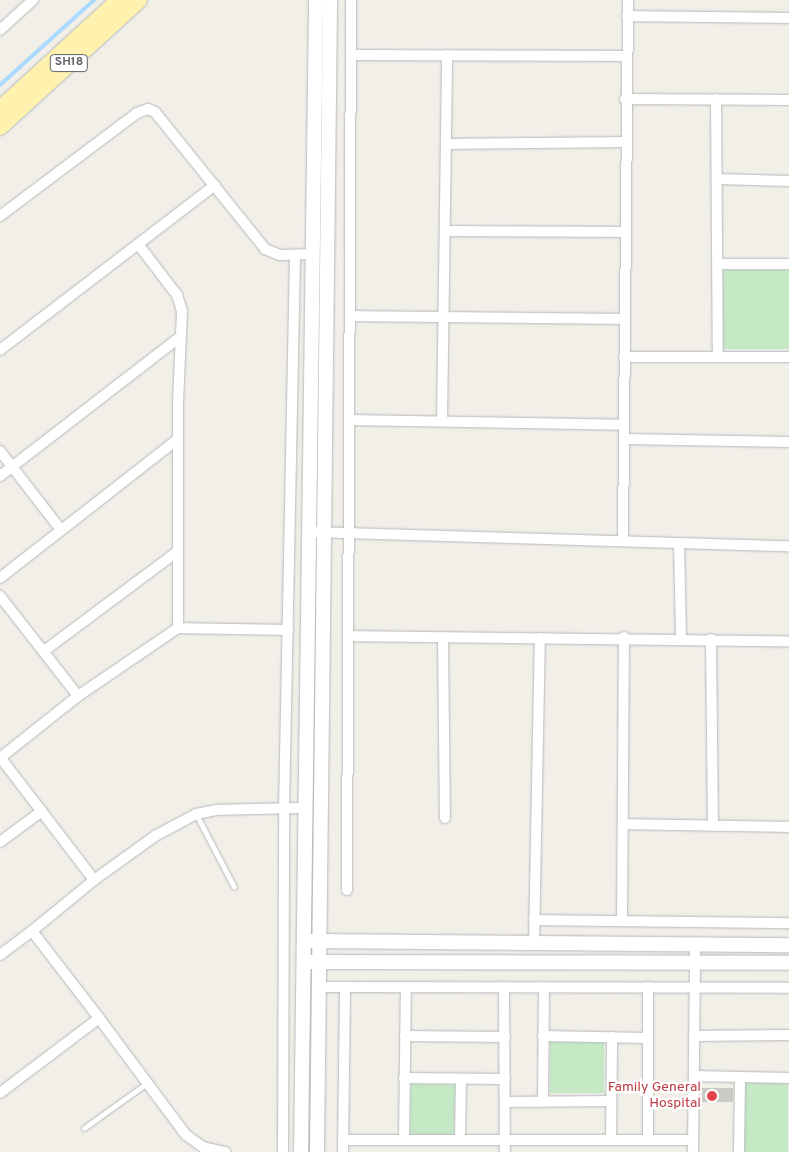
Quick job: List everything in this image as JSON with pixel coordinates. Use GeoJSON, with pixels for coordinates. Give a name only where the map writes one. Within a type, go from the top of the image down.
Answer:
{"type":"FeatureCollection","features":[{"type":"Feature","properties":{"kind":"main road","name":"SH18"},"geometry":{"type":"LineString","coordinates":[[0,108],[119,0]]}},
{"type":"Feature","properties":{"kind":"main road","name":"SH18"},"geometry":{"type":"LineString","coordinates":[[0,127],[139,0]]}},
{"type":"Feature","properties":{"kind":"street"},"geometry":{"type":"LineString","coordinates":[[0,30],[33,0]]}},
{"type":"Feature","properties":{"kind":"street"},"geometry":{"type":"LineString","coordinates":[[301,1152],[316,0]]}},
{"type":"Feature","properties":{"kind":"street"},"geometry":{"type":"LineString","coordinates":[[317,1152],[330,0]]}},
{"type":"Feature","properties":{"kind":"street"},"geometry":{"type":"LineString","coordinates":[[347,890],[351,0]]}},
{"type":"Feature","properties":{"kind":"street"},"geometry":{"type":"LineString","coordinates":[[623,542],[625,56],[628,0]]}},
{"type":"Feature","properties":{"kind":"street"},"geometry":{"type":"LineString","coordinates":[[627,16],[789,18]]}},
{"type":"Feature","properties":{"kind":"street"},"geometry":{"type":"LineString","coordinates":[[351,55],[625,56]]}},
{"type":"Feature","properties":{"kind":"street"},"geometry":{"type":"LineString","coordinates":[[442,421],[447,55]]}},
{"type":"Feature","properties":{"kind":"street"},"geometry":{"type":"LineString","coordinates":[[625,99],[789,100]]}},
{"type":"Feature","properties":{"kind":"street"},"geometry":{"type":"LineString","coordinates":[[716,99],[718,357]]}},
{"type":"Feature","properties":{"kind":"street"},"geometry":{"type":"LineString","coordinates":[[0,216],[137,113],[148,109],[155,112],[265,250],[280,255],[312,254]]}},
{"type":"Feature","properties":{"kind":"street"},"geometry":{"type":"LineString","coordinates":[[446,144],[625,142]]}},
{"type":"Feature","properties":{"kind":"street"},"geometry":{"type":"LineString","coordinates":[[717,180],[789,181]]}},
{"type":"Feature","properties":{"kind":"street"},"geometry":{"type":"LineString","coordinates":[[0,350],[215,185]]}},
{"type":"Feature","properties":{"kind":"street"},"geometry":{"type":"LineString","coordinates":[[445,231],[624,232]]}},
{"type":"Feature","properties":{"kind":"street"},"geometry":{"type":"LineString","coordinates":[[138,244],[180,302],[178,628]]}},
{"type":"Feature","properties":{"kind":"street"},"geometry":{"type":"LineString","coordinates":[[283,1152],[284,809],[295,255]]}},
{"type":"Feature","properties":{"kind":"street"},"geometry":{"type":"LineString","coordinates":[[718,264],[789,264]]}},
{"type":"Feature","properties":{"kind":"street"},"geometry":{"type":"LineString","coordinates":[[350,316],[624,319]]}},
{"type":"Feature","properties":{"kind":"street"},"geometry":{"type":"LineString","coordinates":[[0,476],[180,337]]}},
{"type":"Feature","properties":{"kind":"street"},"geometry":{"type":"LineString","coordinates":[[624,357],[789,357]]}},
{"type":"Feature","properties":{"kind":"street"},"geometry":{"type":"LineString","coordinates":[[350,420],[624,425]]}},
{"type":"Feature","properties":{"kind":"street"},"geometry":{"type":"LineString","coordinates":[[0,578],[178,439]]}},
{"type":"Feature","properties":{"kind":"street"},"geometry":{"type":"LineString","coordinates":[[624,439],[789,442]]}},
{"type":"Feature","properties":{"kind":"street"},"geometry":{"type":"LineString","coordinates":[[0,451],[61,530]]}},
{"type":"Feature","properties":{"kind":"street"},"geometry":{"type":"LineString","coordinates":[[309,532],[789,546]]}},
{"type":"Feature","properties":{"kind":"street"},"geometry":{"type":"LineString","coordinates":[[679,543],[681,638]]}},
{"type":"Feature","properties":{"kind":"street"},"geometry":{"type":"LineString","coordinates":[[44,651],[177,552]]}},
{"type":"Feature","properties":{"kind":"street"},"geometry":{"type":"LineString","coordinates":[[0,596],[78,696]]}},
{"type":"Feature","properties":{"kind":"street"},"geometry":{"type":"LineString","coordinates":[[94,880],[0,757],[78,696],[178,628],[288,630]]}},
{"type":"Feature","properties":{"kind":"street"},"geometry":{"type":"LineString","coordinates":[[349,636],[624,637],[789,641]]}},
{"type":"Feature","properties":{"kind":"street"},"geometry":{"type":"LineString","coordinates":[[443,637],[445,818]]}},
{"type":"Feature","properties":{"kind":"street"},"geometry":{"type":"LineString","coordinates":[[622,921],[624,637]]}},
{"type":"Feature","properties":{"kind":"street"},"geometry":{"type":"LineString","coordinates":[[534,943],[540,638]]}},
{"type":"Feature","properties":{"kind":"street"},"geometry":{"type":"LineString","coordinates":[[711,639],[714,826]]}},
{"type":"Feature","properties":{"kind":"street"},"geometry":{"type":"LineString","coordinates":[[0,955],[94,880],[155,836],[196,814],[216,810],[305,808]]}},
{"type":"Feature","properties":{"kind":"street"},"geometry":{"type":"LineString","coordinates":[[0,842],[42,812]]}},
{"type":"Feature","properties":{"kind":"street"},"geometry":{"type":"LineString","coordinates":[[623,824],[789,826]]}},
{"type":"Feature","properties":{"kind":"street"},"geometry":{"type":"LineString","coordinates":[[534,920],[789,923]]}},
{"type":"Feature","properties":{"kind":"street"},"geometry":{"type":"LineString","coordinates":[[32,931],[194,1142],[225,1152]]}},
{"type":"Feature","properties":{"kind":"street"},"geometry":{"type":"LineString","coordinates":[[304,941],[789,945]]}},
{"type":"Feature","properties":{"kind":"street"},"geometry":{"type":"LineString","coordinates":[[693,1152],[695,944]]}},
{"type":"Feature","properties":{"kind":"street"},"geometry":{"type":"LineString","coordinates":[[303,962],[789,963]]}},
{"type":"Feature","properties":{"kind":"street"},"geometry":{"type":"LineString","coordinates":[[319,986],[789,988]]}},
{"type":"Feature","properties":{"kind":"street"},"geometry":{"type":"LineString","coordinates":[[343,1152],[345,987]]}},
{"type":"Feature","properties":{"kind":"street"},"geometry":{"type":"LineString","coordinates":[[404,1140],[406,987]]}},
{"type":"Feature","properties":{"kind":"street"},"geometry":{"type":"LineString","coordinates":[[504,987],[505,1152]]}},
{"type":"Feature","properties":{"kind":"street"},"geometry":{"type":"LineString","coordinates":[[543,1102],[544,987]]}},
{"type":"Feature","properties":{"kind":"street"},"geometry":{"type":"LineString","coordinates":[[648,987],[648,1140]]}},
{"type":"Feature","properties":{"kind":"street"},"geometry":{"type":"LineString","coordinates":[[0,1094],[99,1018]]}},
{"type":"Feature","properties":{"kind":"street"},"geometry":{"type":"LineString","coordinates":[[694,1036],[789,1035]]}},
{"type":"Feature","properties":{"kind":"street"},"geometry":{"type":"LineString","coordinates":[[405,1036],[504,1037]]}},
{"type":"Feature","properties":{"kind":"street"},"geometry":{"type":"LineString","coordinates":[[543,1036],[648,1038]]}},
{"type":"Feature","properties":{"kind":"street"},"geometry":{"type":"LineString","coordinates":[[611,1140],[612,1037]]}},
{"type":"Feature","properties":{"kind":"street"},"geometry":{"type":"LineString","coordinates":[[694,1076],[789,1078]]}},
{"type":"Feature","properties":{"kind":"street"},"geometry":{"type":"LineString","coordinates":[[739,1152],[740,1077]]}},
{"type":"Feature","properties":{"kind":"street"},"geometry":{"type":"LineString","coordinates":[[404,1078],[505,1079]]}},
{"type":"Feature","properties":{"kind":"street"},"geometry":{"type":"LineString","coordinates":[[460,1140],[461,1079]]}},
{"type":"Feature","properties":{"kind":"street"},"geometry":{"type":"LineString","coordinates":[[505,1102],[611,1101]]}},
{"type":"Feature","properties":{"kind":"street"},"geometry":{"type":"LineString","coordinates":[[343,1140],[693,1140]]}},
{"type":"Feature","properties":{"kind":"lane"},"geometry":{"type":"LineString","coordinates":[[196,814],[234,887]]}},
{"type":"Feature","properties":{"kind":"lane"},"geometry":{"type":"LineString","coordinates":[[84,1128],[147,1083]]}},
{"type":"Feature","properties":{"kind":"green space"},"geometry":{"type":"Polygon","coordinates":[[[723,270],[789,270],[789,349],[723,349],[723,270]]]}},
{"type":"Feature","properties":{"kind":"green space"},"geometry":{"type":"Polygon","coordinates":[[[550,1042],[604,1042],[604,1093],[550,1093],[550,1042]]]}},
{"type":"Feature","properties":{"kind":"green space"},"geometry":{"type":"Polygon","coordinates":[[[744,1083],[788,1083],[788,1152],[744,1152],[744,1083]]]}},
{"type":"Feature","properties":{"kind":"green space"},"geometry":{"type":"Polygon","coordinates":[[[411,1084],[455,1085],[454,1136],[410,1135],[411,1084]]]}},
{"type":"Feature","properties":{"kind":"building"},"geometry":{"type":"Polygon","coordinates":[[[701,1088],[733,1088],[733,1102],[701,1102],[701,1088]]]}},
{"type":"Feature","properties":{"kind":"waterway"},"geometry":{"type":"LineString","coordinates":[[0,85],[94,0]]}},
{"type":"Feature","properties":{"kind":"place","name":"Family General Hospital"},"geometry":{"type":"Point","coordinates":[712,1096]}}]}
